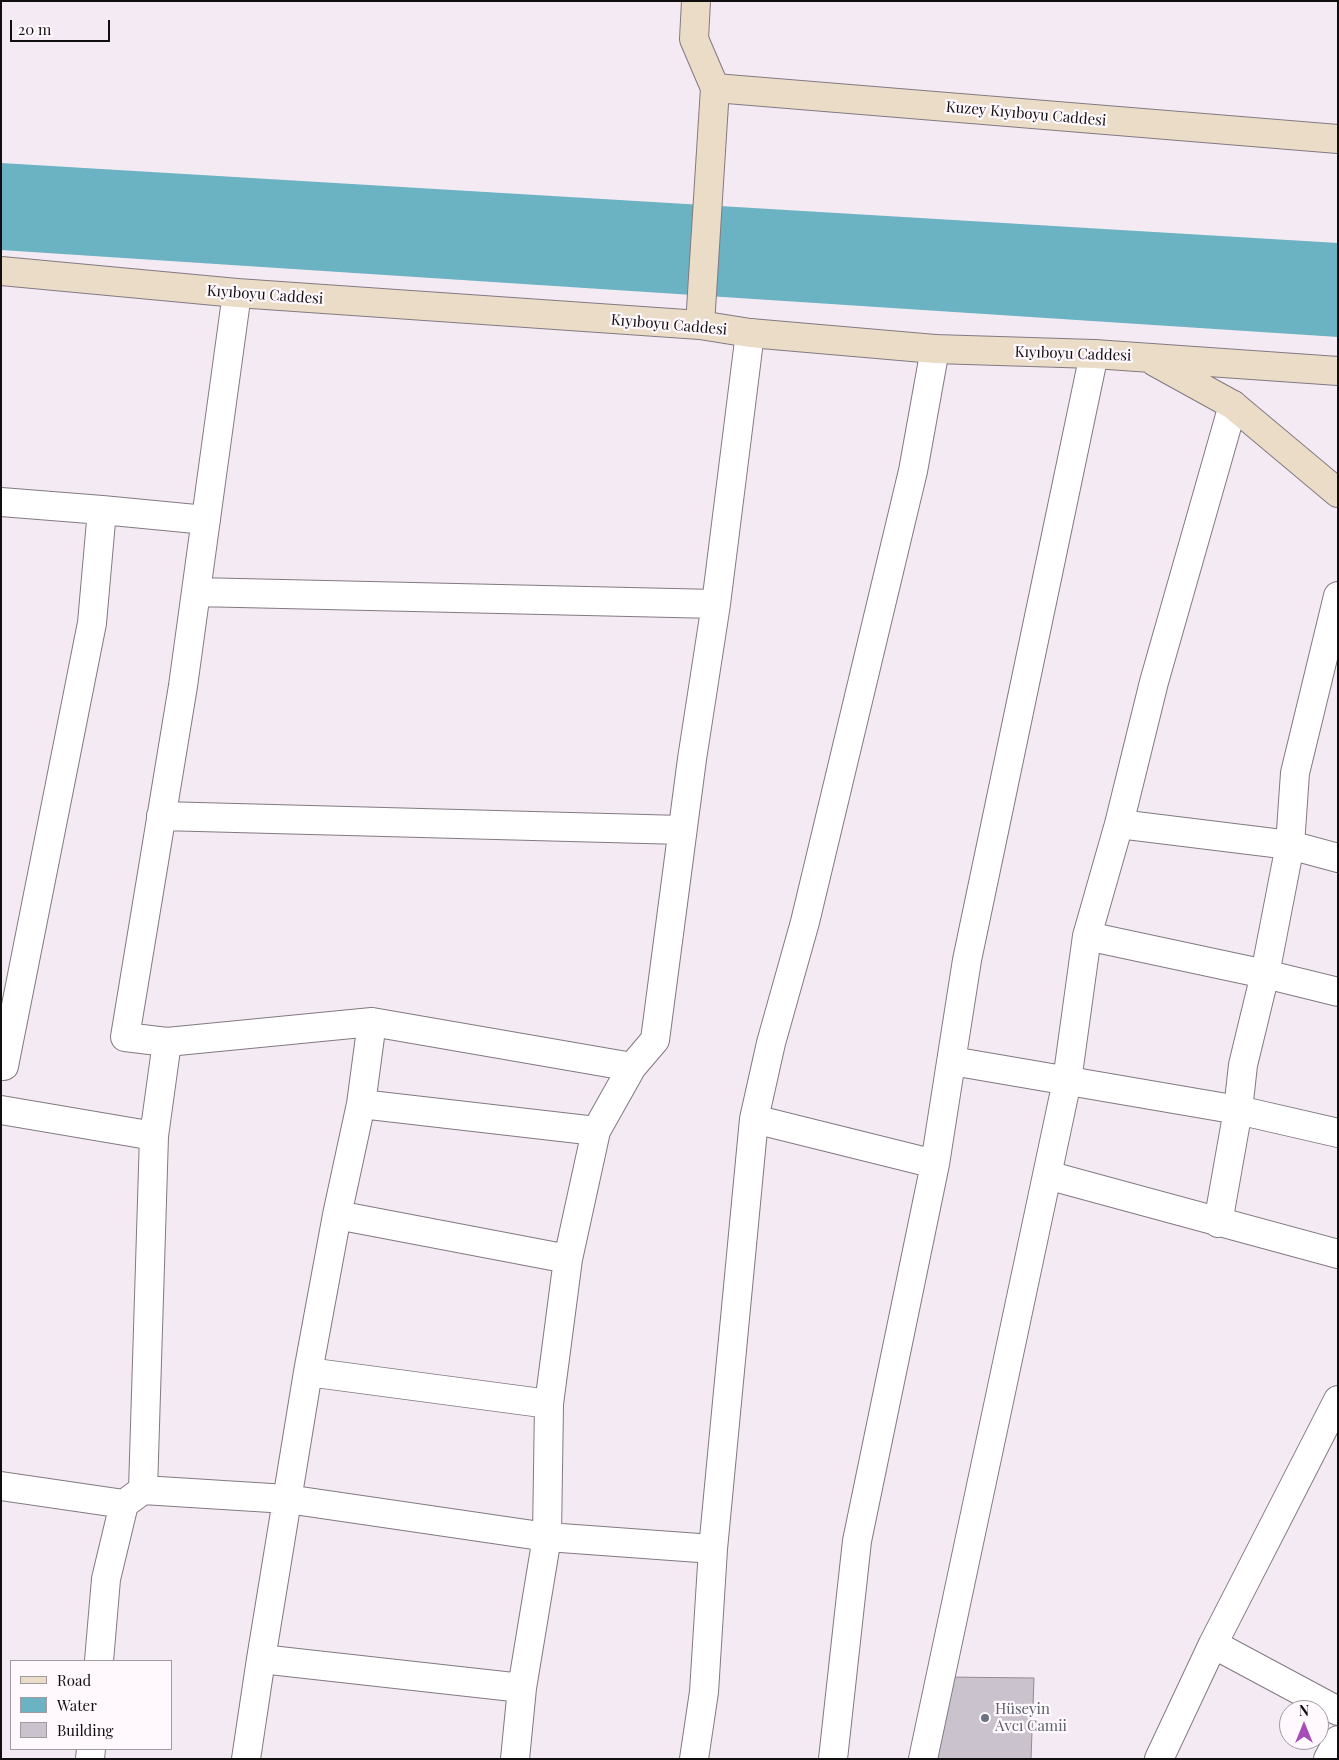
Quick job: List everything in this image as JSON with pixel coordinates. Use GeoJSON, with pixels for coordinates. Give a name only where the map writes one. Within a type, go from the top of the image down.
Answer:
{"type":"FeatureCollection","features":[{"type":"Feature","properties":{"kind":"main road"},"geometry":{"type":"LineString","coordinates":[[696,1],[694,39],[715,88],[701,317]]}},
{"type":"Feature","properties":{"kind":"main road","name":"Kuzey Kıyıboyu Caddesi"},"geometry":{"type":"LineString","coordinates":[[715,88],[1338,139]]}},
{"type":"Feature","properties":{"kind":"main road","name":"Kıyıboyu Caddesi"},"geometry":{"type":"LineString","coordinates":[[1,271],[237,293],[701,317],[750,333],[935,349],[1094,354],[1338,371]]}},
{"type":"Feature","properties":{"kind":"main road"},"geometry":{"type":"LineString","coordinates":[[1148,358],[1233,405],[1338,493]]}},
{"type":"Feature","properties":{"kind":"street"},"geometry":{"type":"LineString","coordinates":[[237,293],[183,686],[125,1037],[167,1042],[372,1022],[632,1067]]}},
{"type":"Feature","properties":{"kind":"street"},"geometry":{"type":"LineString","coordinates":[[515,1759],[522,1688],[547,1537],[549,1404],[568,1259],[596,1131],[632,1067],[655,1040],[682,830],[716,604],[750,333]]}},
{"type":"Feature","properties":{"kind":"street"},"geometry":{"type":"LineString","coordinates":[[694,1759],[704,1692],[713,1549],[754,1119],[770,1043],[807,913],[913,471],[935,349]]}},
{"type":"Feature","properties":{"kind":"street"},"geometry":{"type":"LineString","coordinates":[[833,1759],[857,1541],[935,1164],[967,960],[1094,354]]}},
{"type":"Feature","properties":{"kind":"street"},"geometry":{"type":"LineString","coordinates":[[923,1759],[1067,1081],[1087,936],[1119,824],[1154,682],[1233,405]]}},
{"type":"Feature","properties":{"kind":"street"},"geometry":{"type":"LineString","coordinates":[[1,502],[206,520]]}},
{"type":"Feature","properties":{"kind":"street"},"geometry":{"type":"LineString","coordinates":[[2,1071],[92,623],[102,510]]}},
{"type":"Feature","properties":{"kind":"street"},"geometry":{"type":"LineString","coordinates":[[196,592],[716,604]]}},
{"type":"Feature","properties":{"kind":"street"},"geometry":{"type":"LineString","coordinates":[[1218,1223],[1238,1110],[1243,1064],[1265,974],[1290,845],[1295,773],[1338,596]]}},
{"type":"Feature","properties":{"kind":"street"},"geometry":{"type":"LineString","coordinates":[[161,816],[682,830]]}},
{"type":"Feature","properties":{"kind":"street"},"geometry":{"type":"LineString","coordinates":[[1119,824],[1290,845],[1338,858]]}},
{"type":"Feature","properties":{"kind":"street"},"geometry":{"type":"LineString","coordinates":[[1087,936],[1265,974],[1338,992]]}},
{"type":"Feature","properties":{"kind":"street"},"geometry":{"type":"LineString","coordinates":[[246,1759],[308,1372],[337,1215],[361,1104],[372,1022]]}},
{"type":"Feature","properties":{"kind":"street"},"geometry":{"type":"LineString","coordinates":[[99,1660],[106,1579],[134,1497],[154,1136],[167,1042]]}},
{"type":"Feature","properties":{"kind":"street"},"geometry":{"type":"LineString","coordinates":[[952,1061],[1238,1110],[1338,1133]]}},
{"type":"Feature","properties":{"kind":"street"},"geometry":{"type":"LineString","coordinates":[[361,1104],[596,1131]]}},
{"type":"Feature","properties":{"kind":"street"},"geometry":{"type":"LineString","coordinates":[[1,1110],[154,1136]]}},
{"type":"Feature","properties":{"kind":"street"},"geometry":{"type":"LineString","coordinates":[[754,1119],[935,1164]]}},
{"type":"Feature","properties":{"kind":"street"},"geometry":{"type":"LineString","coordinates":[[1047,1175],[1218,1223],[1338,1254]]}},
{"type":"Feature","properties":{"kind":"street"},"geometry":{"type":"LineString","coordinates":[[337,1215],[568,1259]]}},
{"type":"Feature","properties":{"kind":"street"},"geometry":{"type":"LineString","coordinates":[[308,1372],[549,1404]]}},
{"type":"Feature","properties":{"kind":"street"},"geometry":{"type":"LineString","coordinates":[[1159,1759],[1213,1644],[1338,1400]]}},
{"type":"Feature","properties":{"kind":"street"},"geometry":{"type":"LineString","coordinates":[[1,1486],[134,1497],[287,1498],[547,1537],[713,1549]]}},
{"type":"Feature","properties":{"kind":"street"},"geometry":{"type":"LineString","coordinates":[[1213,1644],[1338,1710]]}},
{"type":"Feature","properties":{"kind":"street"},"geometry":{"type":"LineString","coordinates":[[261,1659],[522,1688]]}},
{"type":"Feature","properties":{"kind":"street"},"geometry":{"type":"LineString","coordinates":[[1328,1759],[1338,1740]]}},
{"type":"Feature","properties":{"kind":"water"},"geometry":{"type":"Polygon","coordinates":[[[1,163],[1338,243],[1338,337],[1,250],[1,163]]]}},
{"type":"Feature","properties":{"kind":"building","name":"Hüseyin Avcı Camii"},"geometry":{"type":"Polygon","coordinates":[[[944,1677],[1034,1678],[1031,1759],[933,1759],[944,1677]]]}},
{"type":"Feature","properties":{"kind":"place","name":"Hüseyin Avcı Camii"},"geometry":{"type":"Point","coordinates":[985,1718]}}]}
